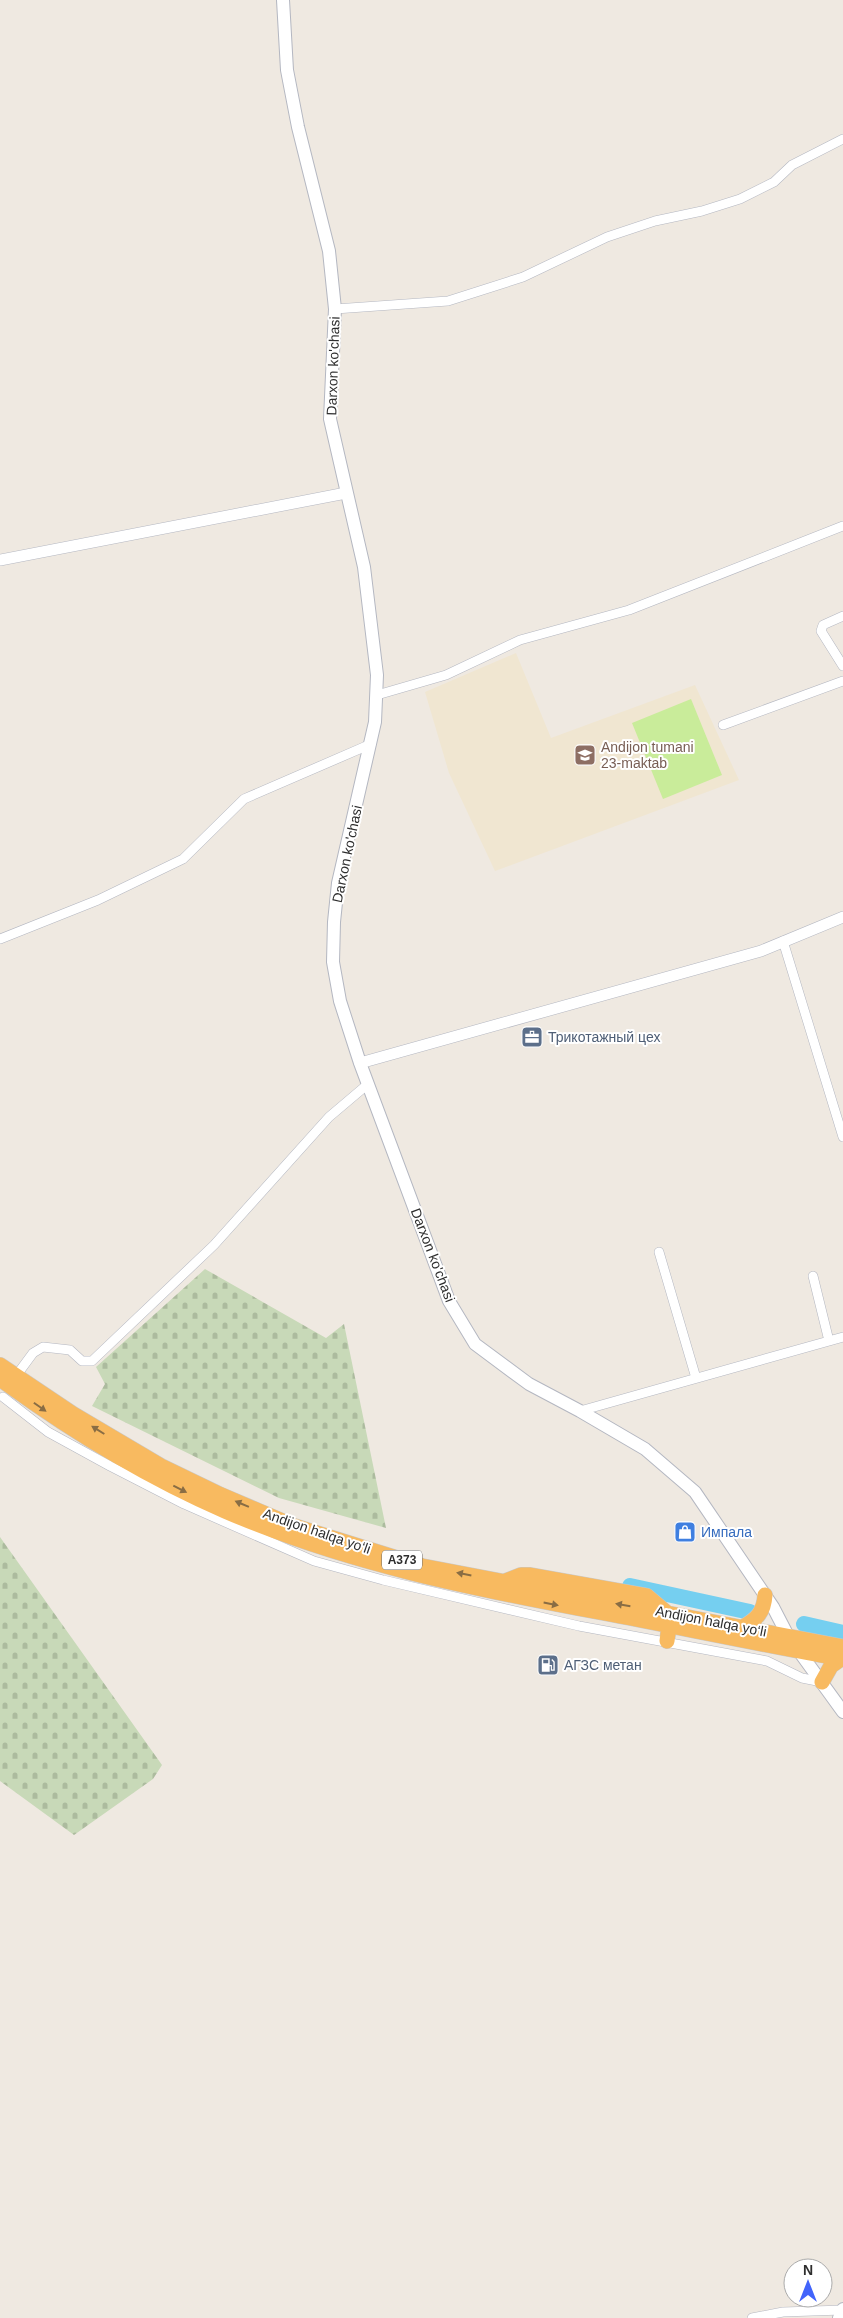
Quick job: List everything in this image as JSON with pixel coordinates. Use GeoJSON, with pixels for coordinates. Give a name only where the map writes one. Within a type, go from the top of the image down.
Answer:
{"type":"FeatureCollection","features":[{"type":"Feature","properties":{"kind":"highway","name":"Andijon halqa yo‘li"},"geometry":{"type":"LineString","coordinates":[[0,1365],[118,1442],[161,1466],[219,1494],[294,1526],[422,1566],[502,1582],[668,1627],[743,1627],[788,1636],[842,1655]]}},
{"type":"Feature","properties":{"kind":"highway","name":"Andijon halqa yo‘li"},"geometry":{"type":"LineString","coordinates":[[0,1379],[41,1409],[90,1440],[224,1511],[351,1557],[524,1606],[668,1627],[800,1651],[842,1655]]}},
{"type":"Feature","properties":{"kind":"highway"},"geometry":{"type":"LineString","coordinates":[[0,1379],[3,1396]]}},
{"type":"Feature","properties":{"kind":"highway"},"geometry":{"type":"LineString","coordinates":[[743,1627],[757,1620],[764,1604],[765,1595]]}},
{"type":"Feature","properties":{"kind":"highway"},"geometry":{"type":"LineString","coordinates":[[822,1682],[831,1666],[842,1655]]}},
{"type":"Feature","properties":{"kind":"main road","name":"Darxon ko'chasi"},"geometry":{"type":"LineString","coordinates":[[283,0],[287,70],[298,127],[329,251],[335,310],[331,355],[330,419],[364,567],[377,675],[375,722],[338,883],[334,922],[333,962],[340,1001],[360,1063],[448,1301],[476,1344],[529,1384],[645,1449],[695,1492],[765,1595],[788,1636],[843,1712]]}},
{"type":"Feature","properties":{"kind":"main road"},"geometry":{"type":"LineString","coordinates":[[839,2318],[843,2310]]}},
{"type":"Feature","properties":{"kind":"street"},"geometry":{"type":"LineString","coordinates":[[335,310],[448,301],[514,280],[607,237],[655,221],[702,211],[740,199],[774,182],[792,165],[843,139]]}},
{"type":"Feature","properties":{"kind":"street"},"geometry":{"type":"LineString","coordinates":[[0,560],[346,493]]}},
{"type":"Feature","properties":{"kind":"street"},"geometry":{"type":"LineString","coordinates":[[377,695],[446,674],[520,640],[629,610],[843,526]]}},
{"type":"Feature","properties":{"kind":"street"},"geometry":{"type":"LineString","coordinates":[[843,616],[824,625],[821,631],[843,666]]}},
{"type":"Feature","properties":{"kind":"street"},"geometry":{"type":"LineString","coordinates":[[723,725],[843,681]]}},
{"type":"Feature","properties":{"kind":"street"},"geometry":{"type":"LineString","coordinates":[[0,939],[98,900],[183,859],[244,799],[370,744]]}},
{"type":"Feature","properties":{"kind":"street"},"geometry":{"type":"LineString","coordinates":[[360,1063],[761,950],[843,917]]}},
{"type":"Feature","properties":{"kind":"street"},"geometry":{"type":"LineString","coordinates":[[783,941],[843,1137]]}},
{"type":"Feature","properties":{"kind":"street"},"geometry":{"type":"LineString","coordinates":[[16,1376],[33,1353],[43,1347],[70,1350],[82,1362],[92,1361],[214,1245],[330,1117],[368,1084]]}},
{"type":"Feature","properties":{"kind":"street"},"geometry":{"type":"LineString","coordinates":[[659,1252],[696,1378]]}},
{"type":"Feature","properties":{"kind":"street"},"geometry":{"type":"LineString","coordinates":[[813,1276],[829,1341]]}},
{"type":"Feature","properties":{"kind":"street"},"geometry":{"type":"LineString","coordinates":[[580,1411],[843,1337]]}},
{"type":"Feature","properties":{"kind":"street"},"geometry":{"type":"LineString","coordinates":[[3,1396],[48,1432],[184,1504],[314,1561],[366,1576],[524,1606]]}},
{"type":"Feature","properties":{"kind":"street"},"geometry":{"type":"LineString","coordinates":[[668,1627],[767,1661],[802,1678],[822,1682]]}},
{"type":"Feature","properties":{"kind":"street"},"geometry":{"type":"LineString","coordinates":[[752,2318],[783,2312],[843,2310]]}},
{"type":"Feature","properties":{"kind":"shaded area","name":"Andijon tumani 23-maktab"},"geometry":{"type":"Polygon","coordinates":[[[516,653],[551,738],[695,685],[739,780],[495,871],[449,773],[425,692],[516,653]]]}},
{"type":"Feature","properties":{"kind":"green space"},"geometry":{"type":"Polygon","coordinates":[[[691,699],[722,775],[663,799],[632,723],[691,699]]]}},
{"type":"Feature","properties":{"kind":"green space"},"geometry":{"type":"Polygon","coordinates":[[[205,1269],[326,1338],[344,1324],[386,1528],[279,1498],[92,1406],[105,1384],[96,1367],[205,1269]]]}},
{"type":"Feature","properties":{"kind":"green space"},"geometry":{"type":"Polygon","coordinates":[[[0,1537],[162,1765],[153,1779],[74,1835],[0,1781],[0,1537]]]}},
{"type":"Feature","properties":{"kind":"waterway"},"geometry":{"type":"LineString","coordinates":[[630,1586],[750,1612]]}},
{"type":"Feature","properties":{"kind":"waterway"},"geometry":{"type":"LineString","coordinates":[[804,1624],[843,1633]]}},
{"type":"Feature","properties":{"kind":"place","name":"Andijon tumani 23-maktab"},"geometry":{"type":"Point","coordinates":[585,755]}},
{"type":"Feature","properties":{"kind":"place","name":"Трикотажный цех"},"geometry":{"type":"Point","coordinates":[532,1037]}},
{"type":"Feature","properties":{"kind":"place","name":"Импала"},"geometry":{"type":"Point","coordinates":[685,1532]}},
{"type":"Feature","properties":{"kind":"place","name":"АГЗС метан"},"geometry":{"type":"Point","coordinates":[548,1665]}}]}
